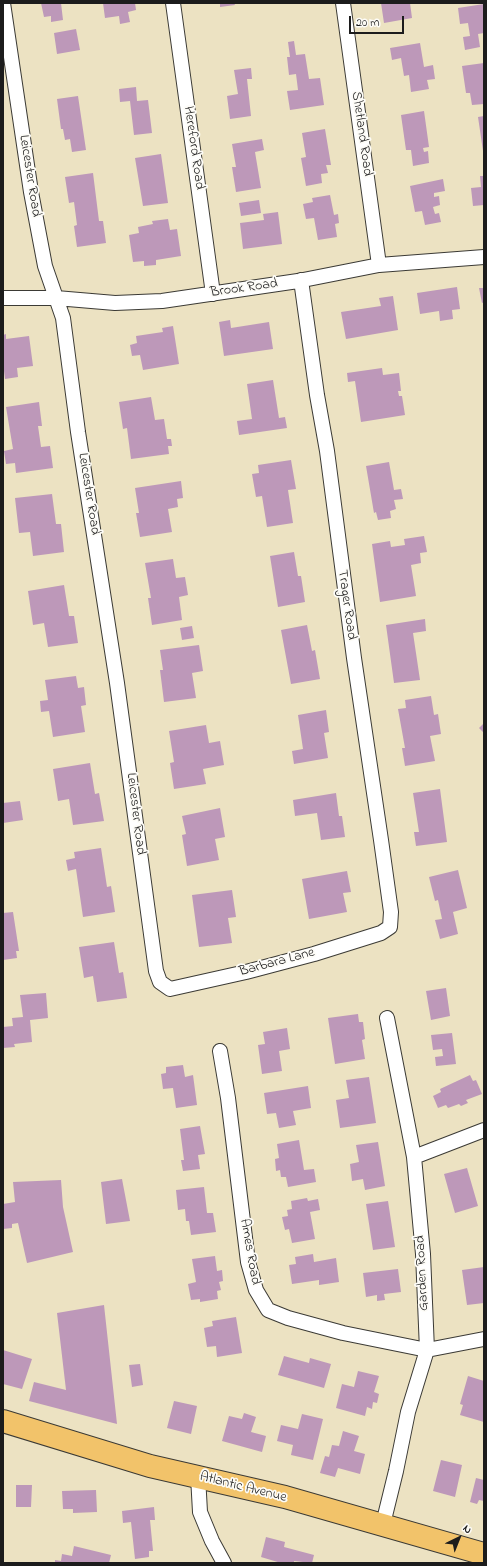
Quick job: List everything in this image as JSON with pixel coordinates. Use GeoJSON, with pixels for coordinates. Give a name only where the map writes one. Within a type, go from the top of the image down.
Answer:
{"type":"FeatureCollection","features":[{"type":"Feature","properties":{"kind":"main road","name":"Atlantic Avenue"},"geometry":{"type":"LineString","coordinates":[[3,1421],[150,1466],[285,1497],[484,1554]]}},
{"type":"Feature","properties":{"kind":"street","name":"Leicester Road"},"geometry":{"type":"LineString","coordinates":[[3,3],[31,192],[45,266],[63,318],[78,432],[117,683],[156,971],[160,982],[164,985]]}},
{"type":"Feature","properties":{"kind":"street","name":"Hereford Road"},"geometry":{"type":"LineString","coordinates":[[173,3],[213,294]]}},
{"type":"Feature","properties":{"kind":"street","name":"Shetland Road"},"geometry":{"type":"LineString","coordinates":[[343,3],[379,265]]}},
{"type":"Feature","properties":{"kind":"street","name":"Brook Road"},"geometry":{"type":"LineString","coordinates":[[3,298],[56,298],[115,303],[162,301],[301,280],[379,265],[484,257]]}},
{"type":"Feature","properties":{"kind":"street","name":"Trager Road"},"geometry":{"type":"LineString","coordinates":[[301,280],[317,395],[327,451],[354,658],[391,912],[390,927],[388,929]]}},
{"type":"Feature","properties":{"kind":"street","name":"Barbara Lane"},"geometry":{"type":"LineString","coordinates":[[164,985],[170,989],[246,972],[321,952],[381,933],[388,929]]}},
{"type":"Feature","properties":{"kind":"street","name":"Garden Road"},"geometry":{"type":"LineString","coordinates":[[383,1524],[408,1412],[427,1350],[423,1254],[414,1157],[387,1018]]}},
{"type":"Feature","properties":{"kind":"street","name":"Ames Road"},"geometry":{"type":"LineString","coordinates":[[220,1051],[228,1098],[248,1262],[256,1290],[268,1310],[288,1318],[343,1333],[427,1350]]}},
{"type":"Feature","properties":{"kind":"street"},"geometry":{"type":"LineString","coordinates":[[414,1157],[484,1130]]}},
{"type":"Feature","properties":{"kind":"street"},"geometry":{"type":"LineString","coordinates":[[427,1350],[484,1339]]}},
{"type":"Feature","properties":{"kind":"street"},"geometry":{"type":"LineString","coordinates":[[198,1476],[200,1512],[212,1541],[224,1563]]}},
{"type":"Feature","properties":{"kind":"building"},"geometry":{"type":"Polygon","coordinates":[[[41,3],[61,3],[63,20],[51,22],[51,16],[44,17],[41,3]]]}},
{"type":"Feature","properties":{"kind":"building"},"geometry":{"type":"Polygon","coordinates":[[[103,3],[135,3],[136,10],[128,12],[130,22],[120,24],[119,16],[105,18],[103,3]]]}},
{"type":"Feature","properties":{"kind":"building"},"geometry":{"type":"Polygon","coordinates":[[[220,3],[234,3],[235,5],[220,7],[220,3]]]}},
{"type":"Feature","properties":{"kind":"building"},"geometry":{"type":"Polygon","coordinates":[[[381,3],[410,3],[412,18],[384,23],[381,3]]]}},
{"type":"Feature","properties":{"kind":"building"},"geometry":{"type":"Polygon","coordinates":[[[484,4],[484,33],[478,34],[480,47],[465,50],[463,37],[470,36],[468,23],[460,24],[458,8],[484,4]]]}},
{"type":"Feature","properties":{"kind":"building"},"geometry":{"type":"Polygon","coordinates":[[[76,29],[80,50],[57,54],[54,33],[76,29]]]}},
{"type":"Feature","properties":{"kind":"building"},"geometry":{"type":"Polygon","coordinates":[[[294,41],[296,55],[305,54],[309,79],[320,78],[324,105],[290,110],[287,91],[298,90],[296,74],[289,75],[287,57],[290,57],[288,42],[294,41]]]}},
{"type":"Feature","properties":{"kind":"building"},"geometry":{"type":"Polygon","coordinates":[[[420,43],[424,67],[433,65],[435,79],[427,80],[429,89],[411,92],[409,75],[404,76],[401,58],[392,60],[390,48],[420,43]]]}},
{"type":"Feature","properties":{"kind":"building"},"geometry":{"type":"Polygon","coordinates":[[[484,63],[484,104],[472,105],[470,93],[466,93],[462,66],[484,63]]]}},
{"type":"Feature","properties":{"kind":"building"},"geometry":{"type":"Polygon","coordinates":[[[251,68],[252,79],[247,79],[251,116],[230,119],[227,96],[238,94],[234,70],[251,68]]]}},
{"type":"Feature","properties":{"kind":"building"},"geometry":{"type":"Polygon","coordinates":[[[136,87],[137,101],[148,100],[152,133],[134,135],[130,101],[120,102],[119,89],[136,87]]]}},
{"type":"Feature","properties":{"kind":"building"},"geometry":{"type":"Polygon","coordinates":[[[78,96],[86,150],[72,152],[70,139],[65,140],[63,129],[61,129],[57,99],[78,96]]]}},
{"type":"Feature","properties":{"kind":"building"},"geometry":{"type":"Polygon","coordinates":[[[424,111],[429,147],[423,148],[424,152],[428,151],[429,163],[413,166],[411,150],[406,150],[401,115],[424,111]]]}},
{"type":"Feature","properties":{"kind":"building"},"geometry":{"type":"Polygon","coordinates":[[[484,116],[484,151],[483,151],[478,117],[484,116]]]}},
{"type":"Feature","properties":{"kind":"building"},"geometry":{"type":"Polygon","coordinates":[[[325,129],[331,165],[326,165],[328,173],[321,174],[322,183],[306,186],[301,158],[306,157],[302,133],[325,129]]]}},
{"type":"Feature","properties":{"kind":"building"},"geometry":{"type":"Polygon","coordinates":[[[262,139],[264,150],[255,152],[261,188],[236,192],[232,167],[236,167],[232,144],[262,139]]]}},
{"type":"Feature","properties":{"kind":"building"},"geometry":{"type":"Polygon","coordinates":[[[161,154],[168,203],[143,206],[135,158],[161,154]]]}},
{"type":"Feature","properties":{"kind":"building"},"geometry":{"type":"Polygon","coordinates":[[[93,173],[99,221],[103,221],[106,243],[77,247],[74,226],[77,225],[74,202],[69,203],[65,177],[93,173]]]}},
{"type":"Feature","properties":{"kind":"building"},"geometry":{"type":"Polygon","coordinates":[[[480,176],[484,176],[484,205],[473,206],[471,188],[481,187],[480,176]]]}},
{"type":"Feature","properties":{"kind":"building"},"geometry":{"type":"Polygon","coordinates":[[[443,179],[445,191],[434,193],[434,197],[439,196],[440,205],[433,207],[435,214],[439,213],[441,222],[425,225],[422,211],[415,212],[410,186],[443,179]]]}},
{"type":"Feature","properties":{"kind":"building"},"geometry":{"type":"Polygon","coordinates":[[[330,195],[334,215],[338,214],[339,223],[335,224],[337,237],[318,240],[314,218],[306,219],[303,204],[313,202],[312,198],[330,195]]]}},
{"type":"Feature","properties":{"kind":"building"},"geometry":{"type":"Polygon","coordinates":[[[259,200],[261,213],[241,216],[239,203],[259,200]]]}},
{"type":"Feature","properties":{"kind":"building"},"geometry":{"type":"Polygon","coordinates":[[[278,212],[282,244],[243,249],[240,223],[264,220],[263,214],[278,212]]]}},
{"type":"Feature","properties":{"kind":"building"},"geometry":{"type":"Polygon","coordinates":[[[168,219],[170,230],[177,229],[181,256],[156,260],[156,265],[144,266],[144,261],[133,262],[129,235],[139,233],[138,227],[153,224],[152,221],[168,219]]]}},
{"type":"Feature","properties":{"kind":"building"},"geometry":{"type":"Polygon","coordinates":[[[457,287],[460,309],[452,310],[453,319],[440,321],[439,311],[420,314],[417,293],[457,287]]]}},
{"type":"Feature","properties":{"kind":"building"},"geometry":{"type":"Polygon","coordinates":[[[479,288],[484,288],[484,302],[482,303],[479,288]]]}},
{"type":"Feature","properties":{"kind":"building"},"geometry":{"type":"Polygon","coordinates":[[[393,296],[398,330],[346,339],[341,312],[381,306],[379,298],[393,296]]]}},
{"type":"Feature","properties":{"kind":"building"},"geometry":{"type":"Polygon","coordinates":[[[230,320],[231,328],[269,322],[273,349],[224,356],[219,322],[230,320]]]}},
{"type":"Feature","properties":{"kind":"building"},"geometry":{"type":"Polygon","coordinates":[[[173,326],[179,364],[143,370],[140,355],[132,356],[130,345],[137,343],[136,336],[163,332],[162,328],[173,326]]]}},
{"type":"Feature","properties":{"kind":"building"},"geometry":{"type":"Polygon","coordinates":[[[6,334],[6,339],[29,336],[33,366],[17,368],[18,377],[5,379],[3,371],[3,335],[6,334]]]}},
{"type":"Feature","properties":{"kind":"building"},"geometry":{"type":"Polygon","coordinates":[[[382,368],[383,375],[399,373],[401,391],[398,391],[399,396],[402,396],[405,415],[361,422],[355,381],[348,382],[347,373],[382,368]]]}},
{"type":"Feature","properties":{"kind":"building"},"geometry":{"type":"Polygon","coordinates":[[[273,380],[279,418],[285,417],[287,428],[239,435],[237,421],[252,419],[247,384],[273,380]]]}},
{"type":"Feature","properties":{"kind":"building"},"geometry":{"type":"Polygon","coordinates":[[[151,397],[155,420],[164,419],[167,439],[171,439],[172,446],[168,446],[169,454],[131,459],[127,428],[123,429],[119,402],[151,397]]]}},
{"type":"Feature","properties":{"kind":"building"},"geometry":{"type":"Polygon","coordinates":[[[39,402],[42,426],[38,426],[41,447],[50,446],[53,468],[16,473],[15,463],[6,464],[4,451],[13,449],[6,407],[39,402]]]}},
{"type":"Feature","properties":{"kind":"building"},"geometry":{"type":"Polygon","coordinates":[[[291,460],[296,489],[288,490],[293,523],[267,527],[262,496],[256,497],[252,474],[259,473],[258,465],[291,460]]]}},
{"type":"Feature","properties":{"kind":"building"},"geometry":{"type":"Polygon","coordinates":[[[389,462],[394,490],[401,489],[403,499],[394,500],[396,509],[390,511],[391,518],[378,520],[376,512],[374,513],[366,466],[389,462]]]}},
{"type":"Feature","properties":{"kind":"building"},"geometry":{"type":"Polygon","coordinates":[[[181,481],[183,498],[177,499],[178,507],[168,509],[172,532],[140,537],[136,513],[139,513],[135,488],[181,481]]]}},
{"type":"Feature","properties":{"kind":"building"},"geometry":{"type":"Polygon","coordinates":[[[52,494],[56,524],[61,524],[64,552],[33,556],[30,532],[19,533],[15,498],[52,494]]]}},
{"type":"Feature","properties":{"kind":"building"},"geometry":{"type":"Polygon","coordinates":[[[424,536],[427,552],[420,553],[421,563],[411,565],[416,596],[380,602],[372,544],[390,541],[391,547],[405,545],[404,539],[424,536]]]}},
{"type":"Feature","properties":{"kind":"building"},"geometry":{"type":"Polygon","coordinates":[[[294,552],[298,576],[301,576],[305,602],[278,607],[270,556],[294,552]]]}},
{"type":"Feature","properties":{"kind":"building"},"geometry":{"type":"Polygon","coordinates":[[[173,559],[176,578],[185,577],[188,595],[179,597],[182,620],[152,625],[148,598],[151,598],[145,563],[173,559]]]}},
{"type":"Feature","properties":{"kind":"building"},"geometry":{"type":"Polygon","coordinates":[[[64,585],[69,616],[74,616],[78,643],[48,647],[44,623],[33,625],[28,591],[64,585]]]}},
{"type":"Feature","properties":{"kind":"building"},"geometry":{"type":"Polygon","coordinates":[[[425,619],[426,631],[413,633],[420,680],[394,683],[386,625],[425,619]]]}},
{"type":"Feature","properties":{"kind":"building"},"geometry":{"type":"Polygon","coordinates":[[[307,625],[312,651],[315,650],[320,679],[291,684],[281,630],[307,625]]]}},
{"type":"Feature","properties":{"kind":"building"},"geometry":{"type":"Polygon","coordinates":[[[192,626],[194,638],[182,640],[180,628],[192,626]]]}},
{"type":"Feature","properties":{"kind":"building"},"geometry":{"type":"Polygon","coordinates":[[[199,645],[203,671],[192,673],[196,698],[164,702],[160,670],[163,670],[160,650],[199,645]]]}},
{"type":"Feature","properties":{"kind":"building"},"geometry":{"type":"Polygon","coordinates":[[[76,676],[78,688],[84,687],[86,705],[81,706],[85,732],[53,737],[49,711],[41,712],[40,701],[48,700],[45,680],[76,676]]]}},
{"type":"Feature","properties":{"kind":"building"},"geometry":{"type":"Polygon","coordinates":[[[431,696],[434,715],[438,714],[441,734],[430,736],[435,761],[405,766],[402,748],[405,748],[398,709],[406,708],[405,700],[431,696]]]}},
{"type":"Feature","properties":{"kind":"building"},"geometry":{"type":"Polygon","coordinates":[[[326,710],[329,732],[324,733],[328,758],[294,764],[292,751],[303,749],[298,715],[326,710]]]}},
{"type":"Feature","properties":{"kind":"building"},"geometry":{"type":"Polygon","coordinates":[[[484,723],[484,733],[479,728],[484,723]]]}},
{"type":"Feature","properties":{"kind":"building"},"geometry":{"type":"Polygon","coordinates":[[[206,725],[209,743],[220,741],[224,765],[203,769],[206,784],[174,789],[170,763],[174,762],[169,731],[206,725]]]}},
{"type":"Feature","properties":{"kind":"building"},"geometry":{"type":"Polygon","coordinates":[[[90,763],[95,794],[99,793],[104,821],[73,825],[69,799],[58,801],[53,769],[90,763]]]}},
{"type":"Feature","properties":{"kind":"building"},"geometry":{"type":"Polygon","coordinates":[[[440,789],[447,842],[416,846],[414,832],[419,832],[413,793],[440,789]]]}},
{"type":"Feature","properties":{"kind":"building"},"geometry":{"type":"Polygon","coordinates":[[[336,793],[339,816],[342,816],[345,837],[321,840],[317,813],[295,816],[293,800],[336,793]]]}},
{"type":"Feature","properties":{"kind":"building"},"geometry":{"type":"Polygon","coordinates":[[[20,801],[23,820],[3,823],[3,803],[20,801]]]}},
{"type":"Feature","properties":{"kind":"building"},"geometry":{"type":"Polygon","coordinates":[[[220,808],[225,837],[215,839],[219,860],[187,866],[182,835],[186,834],[182,816],[220,808]]]}},
{"type":"Feature","properties":{"kind":"building"},"geometry":{"type":"Polygon","coordinates":[[[101,848],[107,887],[111,886],[115,912],[83,917],[76,869],[68,871],[66,860],[75,858],[74,852],[101,848]]]}},
{"type":"Feature","properties":{"kind":"building"},"geometry":{"type":"Polygon","coordinates":[[[458,870],[467,908],[453,912],[458,934],[440,939],[435,920],[442,919],[438,900],[435,901],[429,877],[458,870]]]}},
{"type":"Feature","properties":{"kind":"building"},"geometry":{"type":"Polygon","coordinates":[[[347,871],[351,892],[343,893],[347,912],[309,919],[302,879],[347,871]]]}},
{"type":"Feature","properties":{"kind":"building"},"geometry":{"type":"Polygon","coordinates":[[[232,890],[236,917],[228,918],[232,943],[199,947],[192,895],[232,890]]]}},
{"type":"Feature","properties":{"kind":"building"},"geometry":{"type":"Polygon","coordinates":[[[13,912],[19,951],[16,951],[17,958],[3,960],[3,913],[13,912]]]}},
{"type":"Feature","properties":{"kind":"building"},"geometry":{"type":"Polygon","coordinates":[[[114,942],[119,973],[123,972],[127,998],[97,1002],[93,976],[84,978],[79,947],[114,942]]]}},
{"type":"Feature","properties":{"kind":"building"},"geometry":{"type":"Polygon","coordinates":[[[446,988],[450,1016],[431,1020],[426,991],[446,988]]]}},
{"type":"Feature","properties":{"kind":"building"},"geometry":{"type":"Polygon","coordinates":[[[46,993],[48,1018],[30,1020],[32,1042],[14,1044],[15,1047],[3,1048],[3,1027],[13,1026],[12,1018],[23,1017],[20,995],[46,993]]]}},
{"type":"Feature","properties":{"kind":"building"},"geometry":{"type":"Polygon","coordinates":[[[358,1014],[359,1022],[363,1022],[365,1039],[362,1040],[365,1059],[335,1064],[328,1018],[358,1014]]]}},
{"type":"Feature","properties":{"kind":"building"},"geometry":{"type":"Polygon","coordinates":[[[287,1028],[290,1049],[279,1051],[282,1071],[262,1074],[258,1045],[265,1044],[263,1032],[287,1028]]]}},
{"type":"Feature","properties":{"kind":"building"},"geometry":{"type":"Polygon","coordinates":[[[452,1033],[456,1064],[436,1066],[435,1057],[443,1056],[442,1049],[433,1050],[431,1035],[452,1033]]]}},
{"type":"Feature","properties":{"kind":"building"},"geometry":{"type":"Polygon","coordinates":[[[183,1065],[185,1077],[193,1075],[197,1105],[176,1108],[173,1088],[163,1089],[161,1074],[166,1073],[166,1067],[183,1065]]]}},
{"type":"Feature","properties":{"kind":"building"},"geometry":{"type":"Polygon","coordinates":[[[470,1075],[473,1081],[476,1080],[482,1094],[466,1100],[468,1103],[461,1106],[459,1104],[448,1108],[446,1105],[438,1108],[433,1096],[441,1092],[440,1089],[470,1075]]]}},
{"type":"Feature","properties":{"kind":"building"},"geometry":{"type":"Polygon","coordinates":[[[369,1077],[376,1123],[340,1128],[336,1100],[349,1098],[346,1080],[369,1077]]]}},
{"type":"Feature","properties":{"kind":"building"},"geometry":{"type":"Polygon","coordinates":[[[308,1086],[311,1108],[293,1111],[296,1125],[279,1128],[276,1113],[267,1114],[264,1093],[308,1086]]]}},
{"type":"Feature","properties":{"kind":"building"},"geometry":{"type":"Polygon","coordinates":[[[200,1126],[205,1154],[198,1155],[200,1169],[183,1171],[181,1160],[184,1160],[180,1129],[200,1126]]]}},
{"type":"Feature","properties":{"kind":"building"},"geometry":{"type":"Polygon","coordinates":[[[299,1140],[304,1170],[314,1169],[316,1182],[288,1187],[286,1177],[281,1177],[280,1170],[276,1171],[275,1159],[279,1158],[277,1144],[299,1140]]]}},
{"type":"Feature","properties":{"kind":"building"},"geometry":{"type":"Polygon","coordinates":[[[378,1142],[385,1186],[365,1190],[363,1179],[352,1181],[350,1164],[359,1162],[356,1145],[378,1142]]]}},
{"type":"Feature","properties":{"kind":"building"},"geometry":{"type":"Polygon","coordinates":[[[467,1168],[478,1206],[455,1213],[444,1174],[467,1168]]]}},
{"type":"Feature","properties":{"kind":"building"},"geometry":{"type":"Polygon","coordinates":[[[122,1179],[130,1221],[106,1224],[101,1182],[122,1179]]]}},
{"type":"Feature","properties":{"kind":"building"},"geometry":{"type":"Polygon","coordinates":[[[61,1180],[63,1207],[73,1252],[27,1263],[18,1223],[12,1224],[12,1228],[3,1229],[3,1204],[15,1202],[13,1182],[61,1180]]]}},
{"type":"Feature","properties":{"kind":"building"},"geometry":{"type":"Polygon","coordinates":[[[204,1187],[207,1213],[213,1213],[216,1232],[191,1235],[189,1221],[186,1221],[185,1209],[178,1210],[176,1190],[204,1187]]]}},
{"type":"Feature","properties":{"kind":"building"},"geometry":{"type":"Polygon","coordinates":[[[307,1198],[308,1201],[318,1199],[320,1210],[310,1212],[315,1239],[292,1243],[289,1229],[285,1230],[282,1217],[288,1216],[287,1210],[292,1209],[291,1201],[307,1198]]]}},
{"type":"Feature","properties":{"kind":"building"},"geometry":{"type":"Polygon","coordinates":[[[388,1201],[395,1247],[373,1250],[366,1204],[388,1201]]]}},
{"type":"Feature","properties":{"kind":"building"},"geometry":{"type":"Polygon","coordinates":[[[313,1254],[314,1262],[336,1258],[339,1282],[319,1285],[319,1280],[292,1284],[289,1265],[296,1264],[295,1257],[313,1254]]]}},
{"type":"Feature","properties":{"kind":"building"},"geometry":{"type":"Polygon","coordinates":[[[215,1256],[217,1271],[222,1270],[223,1281],[219,1282],[221,1290],[217,1291],[218,1299],[200,1302],[200,1299],[191,1300],[188,1284],[196,1282],[192,1259],[215,1256]]]}},
{"type":"Feature","properties":{"kind":"building"},"geometry":{"type":"Polygon","coordinates":[[[484,1267],[484,1303],[467,1305],[462,1270],[484,1267]]]}},
{"type":"Feature","properties":{"kind":"building"},"geometry":{"type":"Polygon","coordinates":[[[398,1269],[401,1292],[384,1294],[385,1300],[377,1301],[377,1295],[366,1297],[363,1273],[398,1269]]]}},
{"type":"Feature","properties":{"kind":"building"},"geometry":{"type":"Polygon","coordinates":[[[104,1305],[117,1424],[29,1401],[34,1382],[66,1390],[57,1313],[104,1305]]]}},
{"type":"Feature","properties":{"kind":"building"},"geometry":{"type":"Polygon","coordinates":[[[236,1317],[242,1353],[217,1357],[216,1346],[207,1347],[204,1328],[213,1326],[212,1321],[236,1317]]]}},
{"type":"Feature","properties":{"kind":"building"},"geometry":{"type":"Polygon","coordinates":[[[3,1350],[32,1359],[22,1389],[3,1384],[3,1350]]]}},
{"type":"Feature","properties":{"kind":"building"},"geometry":{"type":"Polygon","coordinates":[[[284,1356],[309,1363],[310,1358],[331,1364],[324,1388],[278,1375],[284,1356]]]}},
{"type":"Feature","properties":{"kind":"building"},"geometry":{"type":"Polygon","coordinates":[[[140,1364],[143,1385],[132,1387],[129,1365],[140,1364]]]}},
{"type":"Feature","properties":{"kind":"building"},"geometry":{"type":"Polygon","coordinates":[[[358,1371],[379,1376],[374,1392],[379,1394],[377,1403],[373,1402],[372,1409],[367,1407],[365,1416],[336,1408],[342,1384],[354,1387],[358,1371]]]}},
{"type":"Feature","properties":{"kind":"building"},"geometry":{"type":"Polygon","coordinates":[[[468,1376],[484,1381],[484,1422],[460,1415],[463,1405],[460,1404],[468,1376]]]}},
{"type":"Feature","properties":{"kind":"building"},"geometry":{"type":"Polygon","coordinates":[[[174,1401],[197,1406],[191,1434],[167,1428],[174,1401]]]}},
{"type":"Feature","properties":{"kind":"building"},"geometry":{"type":"Polygon","coordinates":[[[244,1413],[256,1417],[251,1432],[266,1436],[262,1452],[222,1441],[229,1416],[242,1419],[244,1413]]]}},
{"type":"Feature","properties":{"kind":"building"},"geometry":{"type":"Polygon","coordinates":[[[302,1414],[323,1419],[313,1460],[291,1455],[293,1445],[277,1441],[281,1425],[298,1429],[302,1414]]]}},
{"type":"Feature","properties":{"kind":"building"},"geometry":{"type":"Polygon","coordinates":[[[343,1431],[359,1436],[354,1451],[365,1454],[360,1474],[338,1468],[335,1477],[320,1473],[325,1456],[329,1457],[332,1445],[339,1446],[343,1431]]]}},
{"type":"Feature","properties":{"kind":"building"},"geometry":{"type":"Polygon","coordinates":[[[441,1460],[462,1465],[455,1497],[433,1491],[441,1460]]]}},
{"type":"Feature","properties":{"kind":"building"},"geometry":{"type":"Polygon","coordinates":[[[476,1478],[484,1480],[484,1501],[479,1500],[477,1504],[470,1502],[476,1478]]]}},
{"type":"Feature","properties":{"kind":"building"},"geometry":{"type":"Polygon","coordinates":[[[16,1485],[32,1485],[31,1507],[16,1507],[16,1485]]]}},
{"type":"Feature","properties":{"kind":"building"},"geometry":{"type":"Polygon","coordinates":[[[96,1490],[97,1512],[73,1513],[73,1509],[63,1509],[62,1491],[96,1490]]]}},
{"type":"Feature","properties":{"kind":"building"},"geometry":{"type":"Polygon","coordinates":[[[154,1507],[155,1520],[150,1520],[153,1551],[149,1551],[149,1557],[135,1559],[131,1522],[123,1523],[122,1511],[154,1507]]]}},
{"type":"Feature","properties":{"kind":"building"},"geometry":{"type":"Polygon","coordinates":[[[266,1537],[285,1542],[284,1547],[314,1555],[312,1563],[294,1561],[294,1563],[281,1563],[261,1557],[266,1537]]]}},
{"type":"Feature","properties":{"kind":"building"},"geometry":{"type":"Polygon","coordinates":[[[74,1546],[111,1555],[109,1563],[55,1563],[55,1560],[61,1561],[62,1554],[72,1556],[74,1546]]]}}]}
